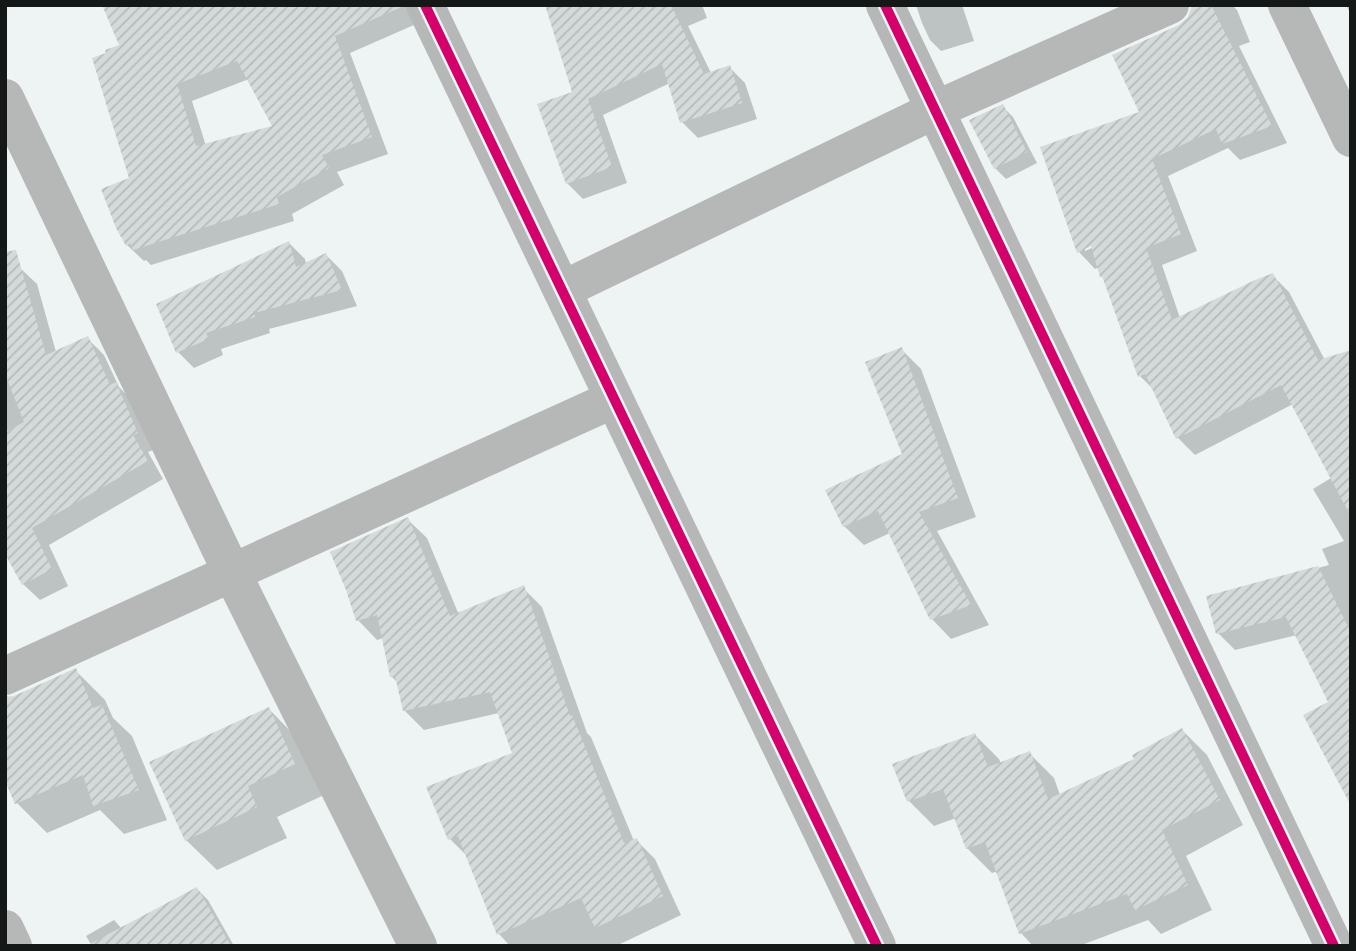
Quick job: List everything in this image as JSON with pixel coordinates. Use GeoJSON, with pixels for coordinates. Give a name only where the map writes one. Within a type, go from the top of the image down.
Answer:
{"type":"FeatureCollection","features":[{"type":"Feature","properties":{"kind":"street"},"geometry":{"type":"LineString","coordinates":[[425,5],[877,946]]}},
{"type":"Feature","properties":{"kind":"street"},"geometry":{"type":"LineString","coordinates":[[885,5],[1334,946]]}},
{"type":"Feature","properties":{"kind":"street"},"geometry":{"type":"LineString","coordinates":[[562,290],[936,110],[1170,5]]}},
{"type":"Feature","properties":{"kind":"street"},"geometry":{"type":"LineString","coordinates":[[1287,5],[1351,138]]}},
{"type":"Feature","properties":{"kind":"street"},"geometry":{"type":"LineString","coordinates":[[5,98],[232,573],[418,946]]}},
{"type":"Feature","properties":{"kind":"street"},"geometry":{"type":"LineString","coordinates":[[5,676],[614,399]]}},
{"type":"Feature","properties":{"kind":"street"},"geometry":{"type":"LineString","coordinates":[[5,929],[13,946]]}},
{"type":"Feature","properties":{"kind":"building"},"geometry":{"type":"Polygon","coordinates":[[[102,5],[404,6],[335,36],[372,137],[322,155],[329,168],[277,197],[279,204],[133,250],[130,243],[126,246],[116,228],[101,189],[129,178],[92,58],[119,45],[102,5]],[[237,61],[177,84],[196,146],[272,126],[237,61]]]}},
{"type":"Feature","properties":{"kind":"building"},"geometry":{"type":"Polygon","coordinates":[[[545,5],[671,5],[704,74],[730,65],[742,103],[680,123],[662,64],[588,99],[612,167],[566,184],[537,104],[572,92],[545,5]]]}},
{"type":"Feature","properties":{"kind":"building"},"geometry":{"type":"Polygon","coordinates":[[[1192,5],[1211,5],[1272,126],[1222,144],[1216,129],[1152,159],[1181,234],[1146,248],[1172,320],[1273,273],[1318,360],[1351,350],[1351,517],[1281,385],[1176,439],[1145,374],[1138,377],[1091,246],[1077,253],[1040,147],[1139,112],[1112,55],[1179,25],[1188,17],[1192,5]]]}},
{"type":"Feature","properties":{"kind":"building"},"geometry":{"type":"Polygon","coordinates":[[[1003,104],[1027,152],[994,169],[969,120],[1003,104]]]}},
{"type":"Feature","properties":{"kind":"building"},"geometry":{"type":"Polygon","coordinates":[[[289,241],[296,267],[326,253],[342,290],[254,313],[255,317],[206,333],[209,339],[176,353],[156,304],[289,241]]]}},
{"type":"Feature","properties":{"kind":"building"},"geometry":{"type":"Polygon","coordinates":[[[16,250],[46,355],[88,336],[110,385],[116,382],[138,433],[133,435],[148,461],[32,528],[52,569],[22,585],[5,554],[5,432],[24,422],[5,374],[5,252],[16,250]]]}},
{"type":"Feature","properties":{"kind":"building"},"geometry":{"type":"Polygon","coordinates":[[[902,347],[958,498],[919,512],[971,605],[930,620],[878,511],[843,527],[825,490],[902,454],[865,362],[902,347]]]}},
{"type":"Feature","properties":{"kind":"building"},"geometry":{"type":"Polygon","coordinates":[[[408,517],[450,616],[524,585],[570,716],[572,715],[624,843],[637,838],[663,896],[595,928],[581,898],[497,935],[458,836],[448,840],[426,787],[512,753],[490,692],[403,711],[395,676],[390,677],[377,615],[356,621],[330,552],[408,517]]]}},
{"type":"Feature","properties":{"kind":"building"},"geometry":{"type":"Polygon","coordinates":[[[1318,566],[1351,633],[1351,806],[1303,715],[1328,702],[1286,617],[1216,634],[1206,596],[1318,566]]]}},
{"type":"Feature","properties":{"kind":"building"},"geometry":{"type":"Polygon","coordinates":[[[76,668],[93,708],[102,705],[139,790],[93,806],[83,775],[15,804],[5,781],[5,697],[14,696],[76,668]]]}},
{"type":"Feature","properties":{"kind":"building"},"geometry":{"type":"Polygon","coordinates":[[[269,707],[295,764],[248,786],[257,807],[185,841],[149,762],[269,707]]]}},
{"type":"Feature","properties":{"kind":"building"},"geometry":{"type":"Polygon","coordinates":[[[1182,728],[1220,800],[1162,830],[1188,885],[1135,910],[1127,894],[1019,934],[985,842],[966,849],[943,789],[907,802],[892,764],[975,733],[988,767],[1030,751],[1048,799],[1134,759],[1132,755],[1182,728]]]}},
{"type":"Feature","properties":{"kind":"building"},"geometry":{"type":"Polygon","coordinates":[[[197,887],[231,946],[86,946],[197,887]]]}},
{"type":"Feature","properties":{"kind":"cycle path"},"geometry":{"type":"LineString","coordinates":[[425,5],[877,946]]}},
{"type":"Feature","properties":{"kind":"cycle path"},"geometry":{"type":"LineString","coordinates":[[885,5],[1334,946]]}}]}
